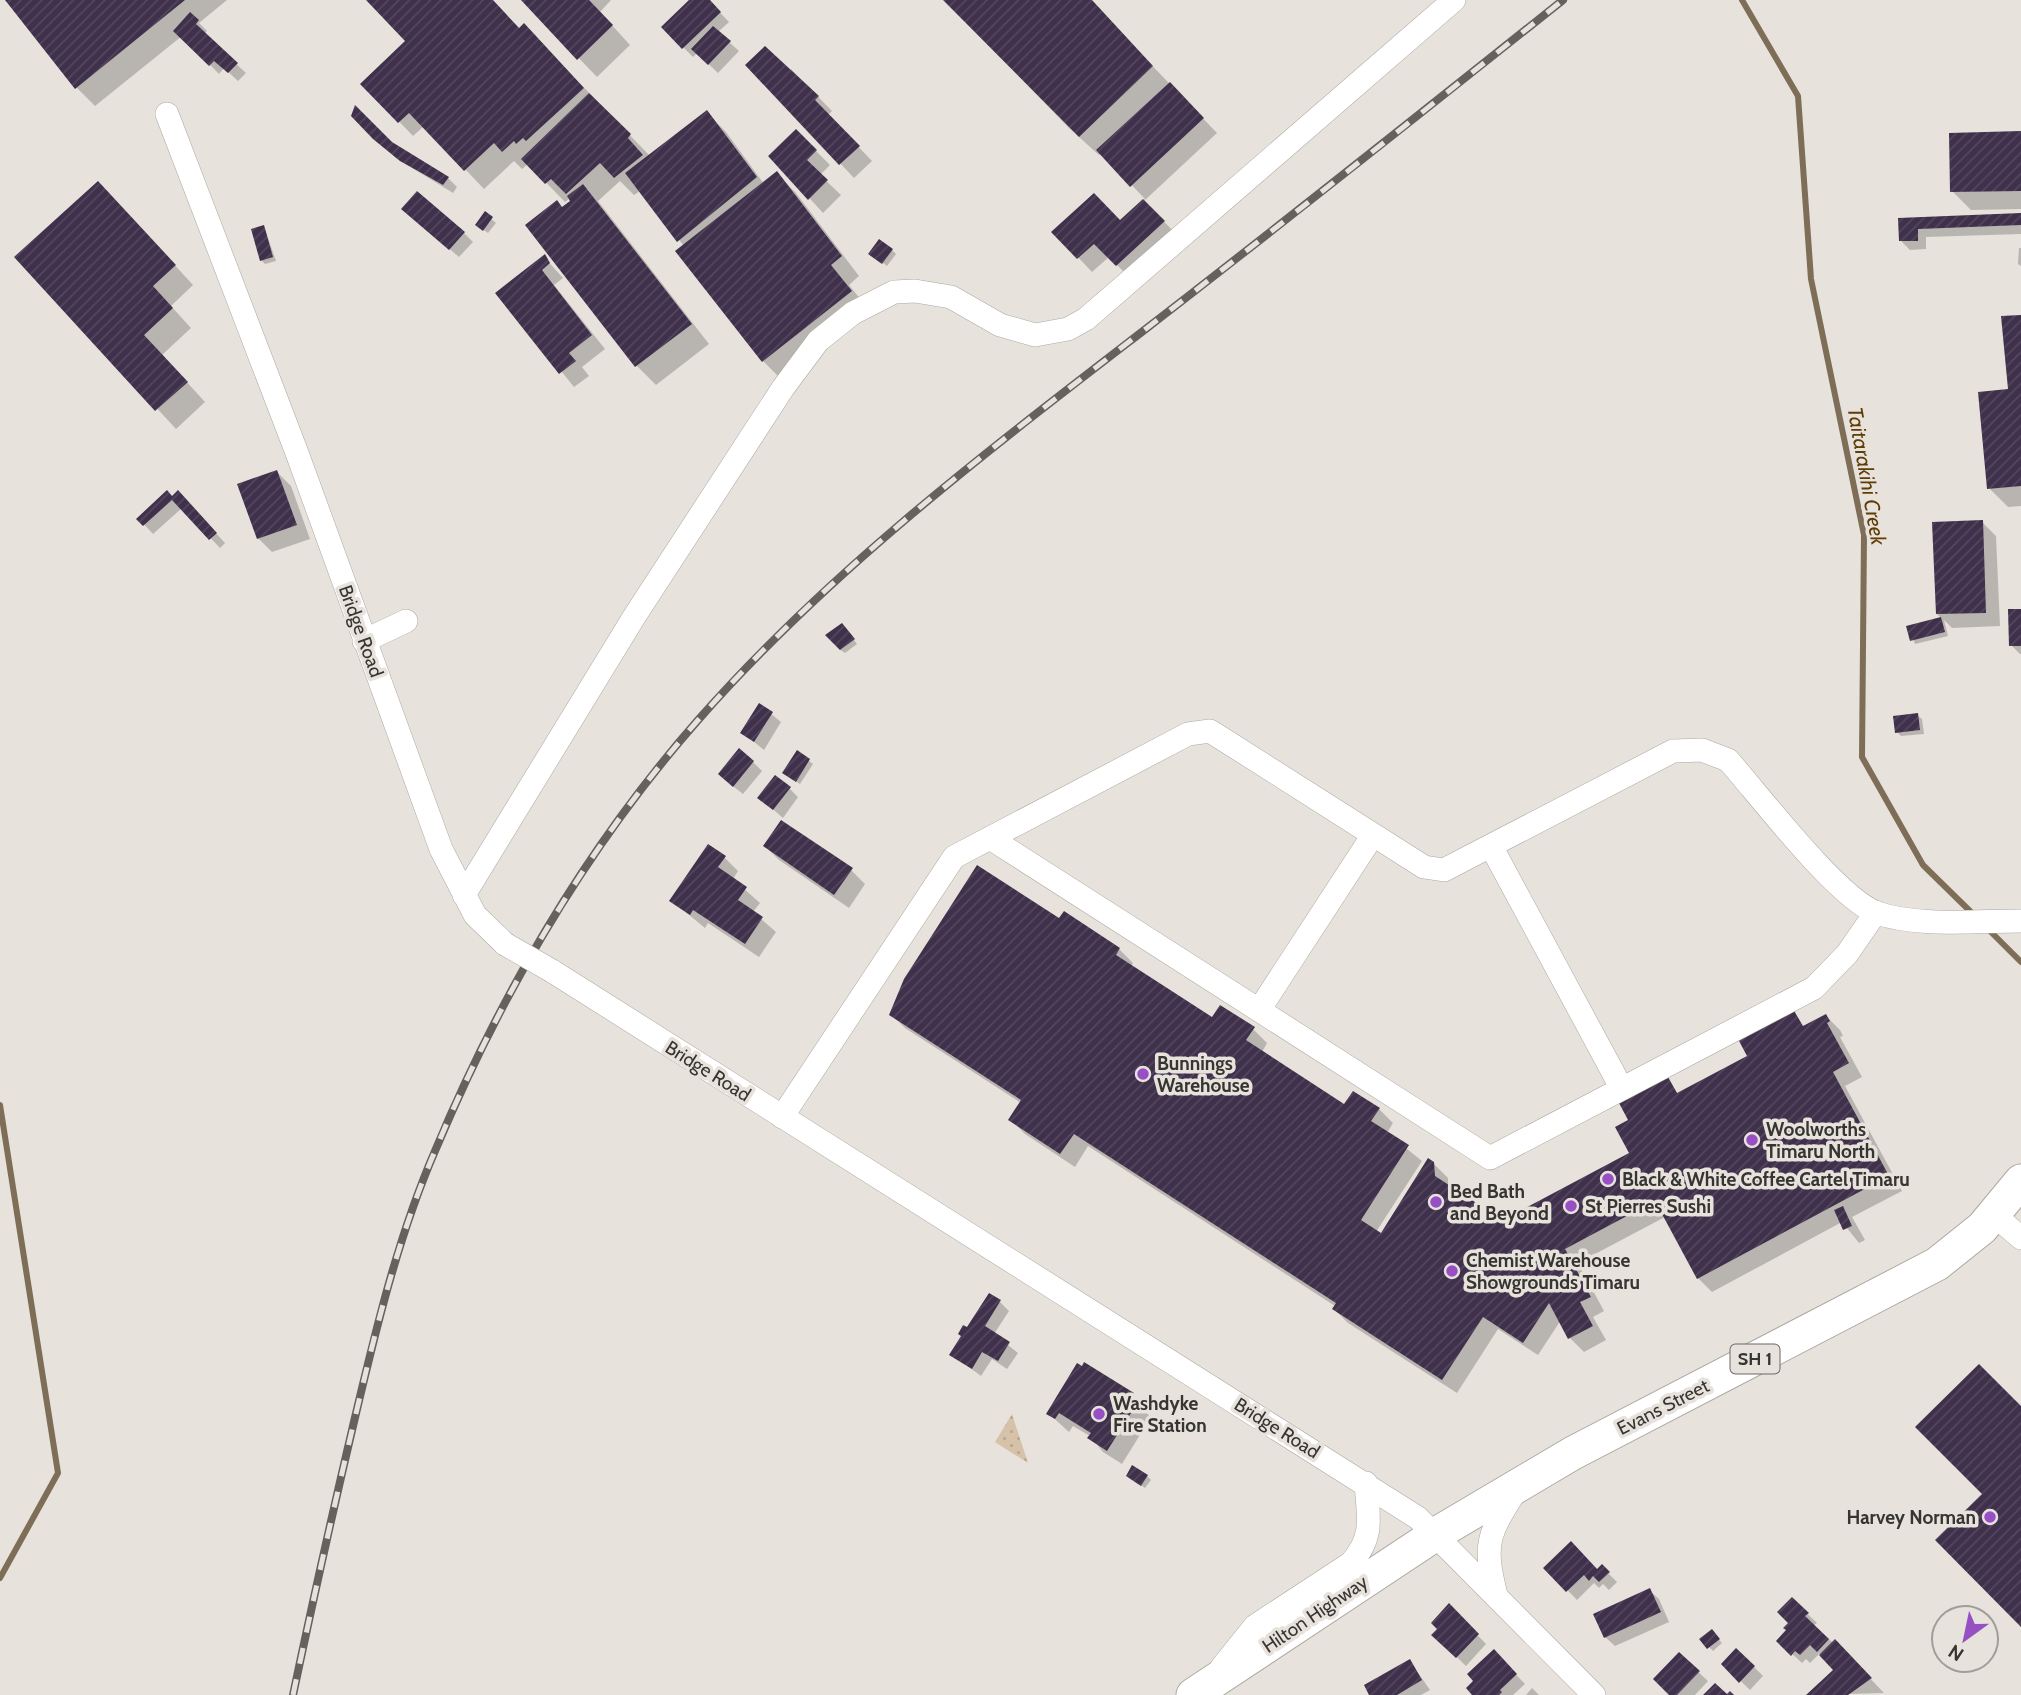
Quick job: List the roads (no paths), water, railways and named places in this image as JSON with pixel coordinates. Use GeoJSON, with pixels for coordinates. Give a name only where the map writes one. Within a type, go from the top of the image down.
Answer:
{"type":"FeatureCollection","features":[{"type":"Feature","properties":{"kind":"highway","name":"Evans Street"},"geometry":{"type":"LineString","coordinates":[[1436,1534],[1573,1453],[1937,1264],[1982,1228],[2021,1181]]}},
{"type":"Feature","properties":{"kind":"highway","name":"Hilton Highway"},"geometry":{"type":"LineString","coordinates":[[1200,1691],[1436,1534]]}},
{"type":"Feature","properties":{"kind":"street"},"geometry":{"type":"LineString","coordinates":[[464,895],[634,617],[783,388],[818,341],[853,313],[894,292],[915,291],[951,297],[1000,325],[1035,335],[1068,329],[1086,318],[1454,0]]}},
{"type":"Feature","properties":{"kind":"street","name":"Bridge Road"},"geometry":{"type":"LineString","coordinates":[[167,114],[297,453],[441,849],[475,915],[505,944],[552,971],[1418,1518],[1594,1695]]}},
{"type":"Feature","properties":{"kind":"street"},"geometry":{"type":"LineString","coordinates":[[364,641],[406,621]]}},
{"type":"Feature","properties":{"kind":"street"},"geometry":{"type":"LineString","coordinates":[[782,1118],[954,857],[1188,734],[1210,731],[1424,867],[1444,870],[1672,751],[1702,750],[1728,760],[1848,897],[1876,912],[1905,919],[2021,921]]}},
{"type":"Feature","properties":{"kind":"street"},"geometry":{"type":"LineString","coordinates":[[1259,1010],[1373,835]]}},
{"type":"Feature","properties":{"kind":"street"},"geometry":{"type":"LineString","coordinates":[[990,838],[1490,1158],[1814,988],[1847,954],[1876,912]]}},
{"type":"Feature","properties":{"kind":"street"},"geometry":{"type":"LineString","coordinates":[[1492,846],[1622,1089]]}},
{"type":"Feature","properties":{"kind":"street"},"geometry":{"type":"LineString","coordinates":[[1993,1214],[2021,1238]]}},
{"type":"Feature","properties":{"kind":"street"},"geometry":{"type":"LineString","coordinates":[[1200,1691],[1255,1626],[1351,1563],[1364,1549],[1368,1530],[1366,1483]]}},
{"type":"Feature","properties":{"kind":"street"},"geometry":{"type":"LineString","coordinates":[[1496,1596],[1487,1561],[1489,1538],[1519,1485]]}},
{"type":"Feature","properties":{"kind":"waterway","name":"Taitarakihi Creek"},"geometry":{"type":"LineString","coordinates":[[1742,0],[1798,96],[1811,279],[1864,535],[1862,757],[1923,865],[1975,916]]}},
{"type":"Feature","properties":{"kind":"waterway","name":"Taitarakihi Creek"},"geometry":{"type":"LineString","coordinates":[[1988,929],[2021,962]]}},
{"type":"Feature","properties":{"kind":"waterway"},"geometry":{"type":"LineString","coordinates":[[0,1105],[58,1473],[0,1578]]}},
{"type":"Feature","properties":{"kind":"railway"},"geometry":{"type":"LineString","coordinates":[[293,1695],[370,1356],[398,1252],[421,1184],[460,1093],[518,980],[549,924],[620,818],[699,719],[749,664],[802,612],[913,513],[1563,0]]}},
{"type":"Feature","properties":{"kind":"place","name":"Bunnings Warehouse"},"geometry":{"type":"Point","coordinates":[1143,1074]}},
{"type":"Feature","properties":{"kind":"place","name":"Woolworths Timaru North"},"geometry":{"type":"Point","coordinates":[1752,1140]}},
{"type":"Feature","properties":{"kind":"place","name":"Black & White Coffee Cartel Timaru"},"geometry":{"type":"Point","coordinates":[1608,1179]}},
{"type":"Feature","properties":{"kind":"place","name":"Bed Bath and Beyond"},"geometry":{"type":"Point","coordinates":[1436,1202]}},
{"type":"Feature","properties":{"kind":"place","name":"St Pierres Sushi"},"geometry":{"type":"Point","coordinates":[1571,1206]}},
{"type":"Feature","properties":{"kind":"place","name":"Chemist Warehouse Showgrounds Timaru"},"geometry":{"type":"Point","coordinates":[1452,1271]}},
{"type":"Feature","properties":{"kind":"place","name":"Washdyke Fire Station"},"geometry":{"type":"Point","coordinates":[1099,1414]}},
{"type":"Feature","properties":{"kind":"place","name":"Harvey Norman"},"geometry":{"type":"Point","coordinates":[1990,1517]}}]}
